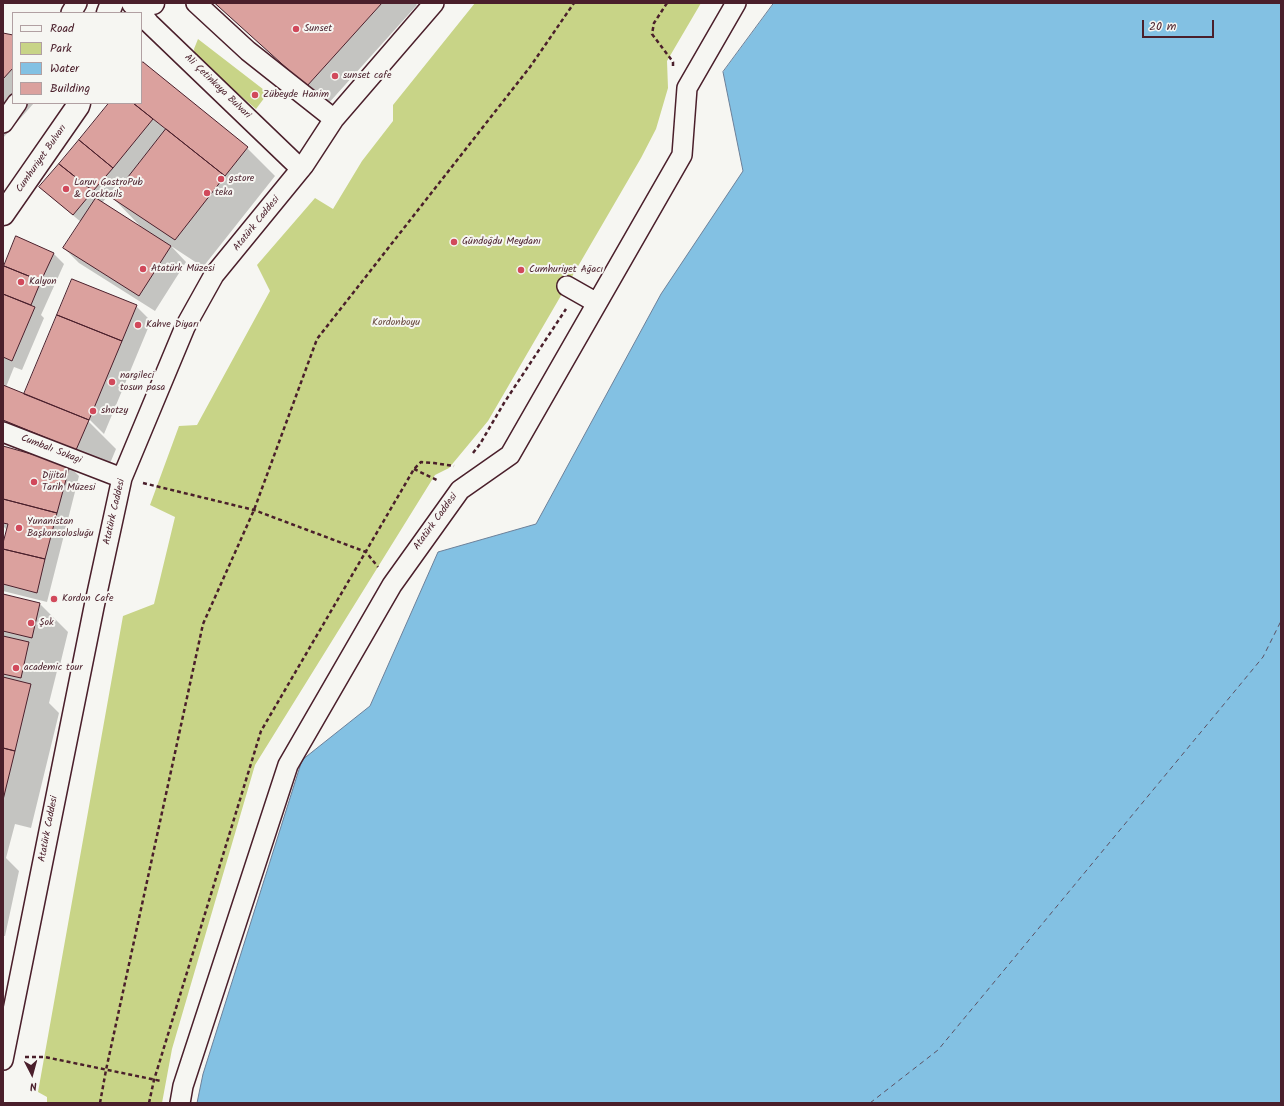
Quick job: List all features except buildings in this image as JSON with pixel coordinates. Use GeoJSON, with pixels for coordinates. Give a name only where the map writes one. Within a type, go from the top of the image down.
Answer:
{"type":"FeatureCollection","features":[{"type":"Feature","properties":{"kind":"street"},"geometry":{"type":"LineString","coordinates":[[72,12],[77,3]]}},
{"type":"Feature","properties":{"kind":"street","name":"Ali Çetinkaya Bulvari"},"geometry":{"type":"LineString","coordinates":[[140,3],[149,23],[301,169]]}},
{"type":"Feature","properties":{"kind":"street"},"geometry":{"type":"LineString","coordinates":[[196,3],[248,51],[334,119]]}},
{"type":"Feature","properties":{"kind":"street","name":"Atatürk Caddesi"},"geometry":{"type":"LineString","coordinates":[[3,1057],[91,622],[122,478],[185,327],[214,275],[301,169],[334,119],[434,3]]}},
{"type":"Feature","properties":{"kind":"street"},"geometry":{"type":"LineString","coordinates":[[687,88],[736,3]]}},
{"type":"Feature","properties":{"kind":"street","name":"Atatürk Caddesi"},"geometry":{"type":"LineString","coordinates":[[182,1095],[288,765],[392,584],[460,490],[510,455],[682,155],[687,88]]}},
{"type":"Feature","properties":{"kind":"street"},"geometry":{"type":"LineString","coordinates":[[3,123],[16,104]]}},
{"type":"Feature","properties":{"kind":"street","name":"Cumhuriyet Bulvarı"},"geometry":{"type":"LineString","coordinates":[[3,214],[79,104]]}},
{"type":"Feature","properties":{"kind":"street"},"geometry":{"type":"LineString","coordinates":[[566,286],[597,303]]}},
{"type":"Feature","properties":{"kind":"street","name":"Cumbalı Sokagi"},"geometry":{"type":"LineString","coordinates":[[3,432],[122,478]]}},
{"type":"Feature","properties":{"kind":"path"},"geometry":{"type":"LineString","coordinates":[[100,1103],[203,624],[254,510],[317,339],[530,67],[574,3]]}},
{"type":"Feature","properties":{"kind":"path"},"geometry":{"type":"LineString","coordinates":[[667,3],[654,23],[652,34],[673,62],[674,74],[687,88]]}},
{"type":"Feature","properties":{"kind":"path"},"geometry":{"type":"LineString","coordinates":[[414,470],[460,490]]}},
{"type":"Feature","properties":{"kind":"path"},"geometry":{"type":"LineString","coordinates":[[122,478],[254,510],[366,552],[392,584]]}},
{"type":"Feature","properties":{"kind":"path"},"geometry":{"type":"LineString","coordinates":[[3,1057],[45,1057],[106,1070],[182,1095]]}},
{"type":"Feature","properties":{"kind":"green space","name":"Kordonboyu"},"geometry":{"type":"Polygon","coordinates":[[[475,3],[701,3],[667,61],[668,88],[656,129],[641,158],[488,421],[449,468],[435,475],[255,765],[172,1049],[162,1103],[47,1103],[47,1097],[38,1092],[123,616],[154,604],[175,517],[150,505],[179,426],[197,425],[270,291],[257,265],[315,198],[333,209],[362,161],[393,121],[393,105],[475,3]]]}},
{"type":"Feature","properties":{"kind":"green space"},"geometry":{"type":"Polygon","coordinates":[[[198,39],[268,93],[256,109],[195,57],[194,49],[198,39]]]}},
{"type":"Feature","properties":{"kind":"water"},"geometry":{"type":"Polygon","coordinates":[[[774,3],[1281,3],[1281,1103],[197,1103],[203,1074],[302,760],[370,706],[438,552],[536,524],[661,294],[743,171],[723,72],[774,3]]]}},
{"type":"Feature","properties":{"kind":"ferry route"},"geometry":{"type":"LineString","coordinates":[[870,1103],[938,1050],[1263,657],[1281,621]]}},
{"type":"Feature","properties":{"kind":"place","name":"Sunset"},"geometry":{"type":"Point","coordinates":[296,29]}},
{"type":"Feature","properties":{"kind":"place","name":"sunset cafe"},"geometry":{"type":"Point","coordinates":[335,76]}},
{"type":"Feature","properties":{"kind":"place","name":"Zübeyde Hanim"},"geometry":{"type":"Point","coordinates":[255,95]}},
{"type":"Feature","properties":{"kind":"place","name":"gstore"},"geometry":{"type":"Point","coordinates":[221,179]}},
{"type":"Feature","properties":{"kind":"place","name":"Laruv GastroPub & Cocktails"},"geometry":{"type":"Point","coordinates":[66,189]}},
{"type":"Feature","properties":{"kind":"place","name":"teka"},"geometry":{"type":"Point","coordinates":[207,193]}},
{"type":"Feature","properties":{"kind":"place","name":"Gündoğdu Meydanı"},"geometry":{"type":"Point","coordinates":[454,242]}},
{"type":"Feature","properties":{"kind":"place","name":"Atatürk Müzesi"},"geometry":{"type":"Point","coordinates":[143,269]}},
{"type":"Feature","properties":{"kind":"place","name":"Cumhuriyet Ağacı"},"geometry":{"type":"Point","coordinates":[521,270]}},
{"type":"Feature","properties":{"kind":"place","name":"Kalyon"},"geometry":{"type":"Point","coordinates":[21,282]}},
{"type":"Feature","properties":{"kind":"place","name":"Kahve Diyarı"},"geometry":{"type":"Point","coordinates":[138,325]}},
{"type":"Feature","properties":{"kind":"place","name":"nargileci tosun pasa"},"geometry":{"type":"Point","coordinates":[112,382]}},
{"type":"Feature","properties":{"kind":"place","name":"shotzy"},"geometry":{"type":"Point","coordinates":[93,411]}},
{"type":"Feature","properties":{"kind":"place","name":"Dijital Tarih Müzesi"},"geometry":{"type":"Point","coordinates":[34,482]}},
{"type":"Feature","properties":{"kind":"place","name":"Yunanistan Başkonsolosluğu"},"geometry":{"type":"Point","coordinates":[19,528]}},
{"type":"Feature","properties":{"kind":"place","name":"Kordon Cafe"},"geometry":{"type":"Point","coordinates":[54,599]}},
{"type":"Feature","properties":{"kind":"place","name":"Şok"},"geometry":{"type":"Point","coordinates":[31,623]}},
{"type":"Feature","properties":{"kind":"place","name":"academic tour"},"geometry":{"type":"Point","coordinates":[16,668]}}]}
